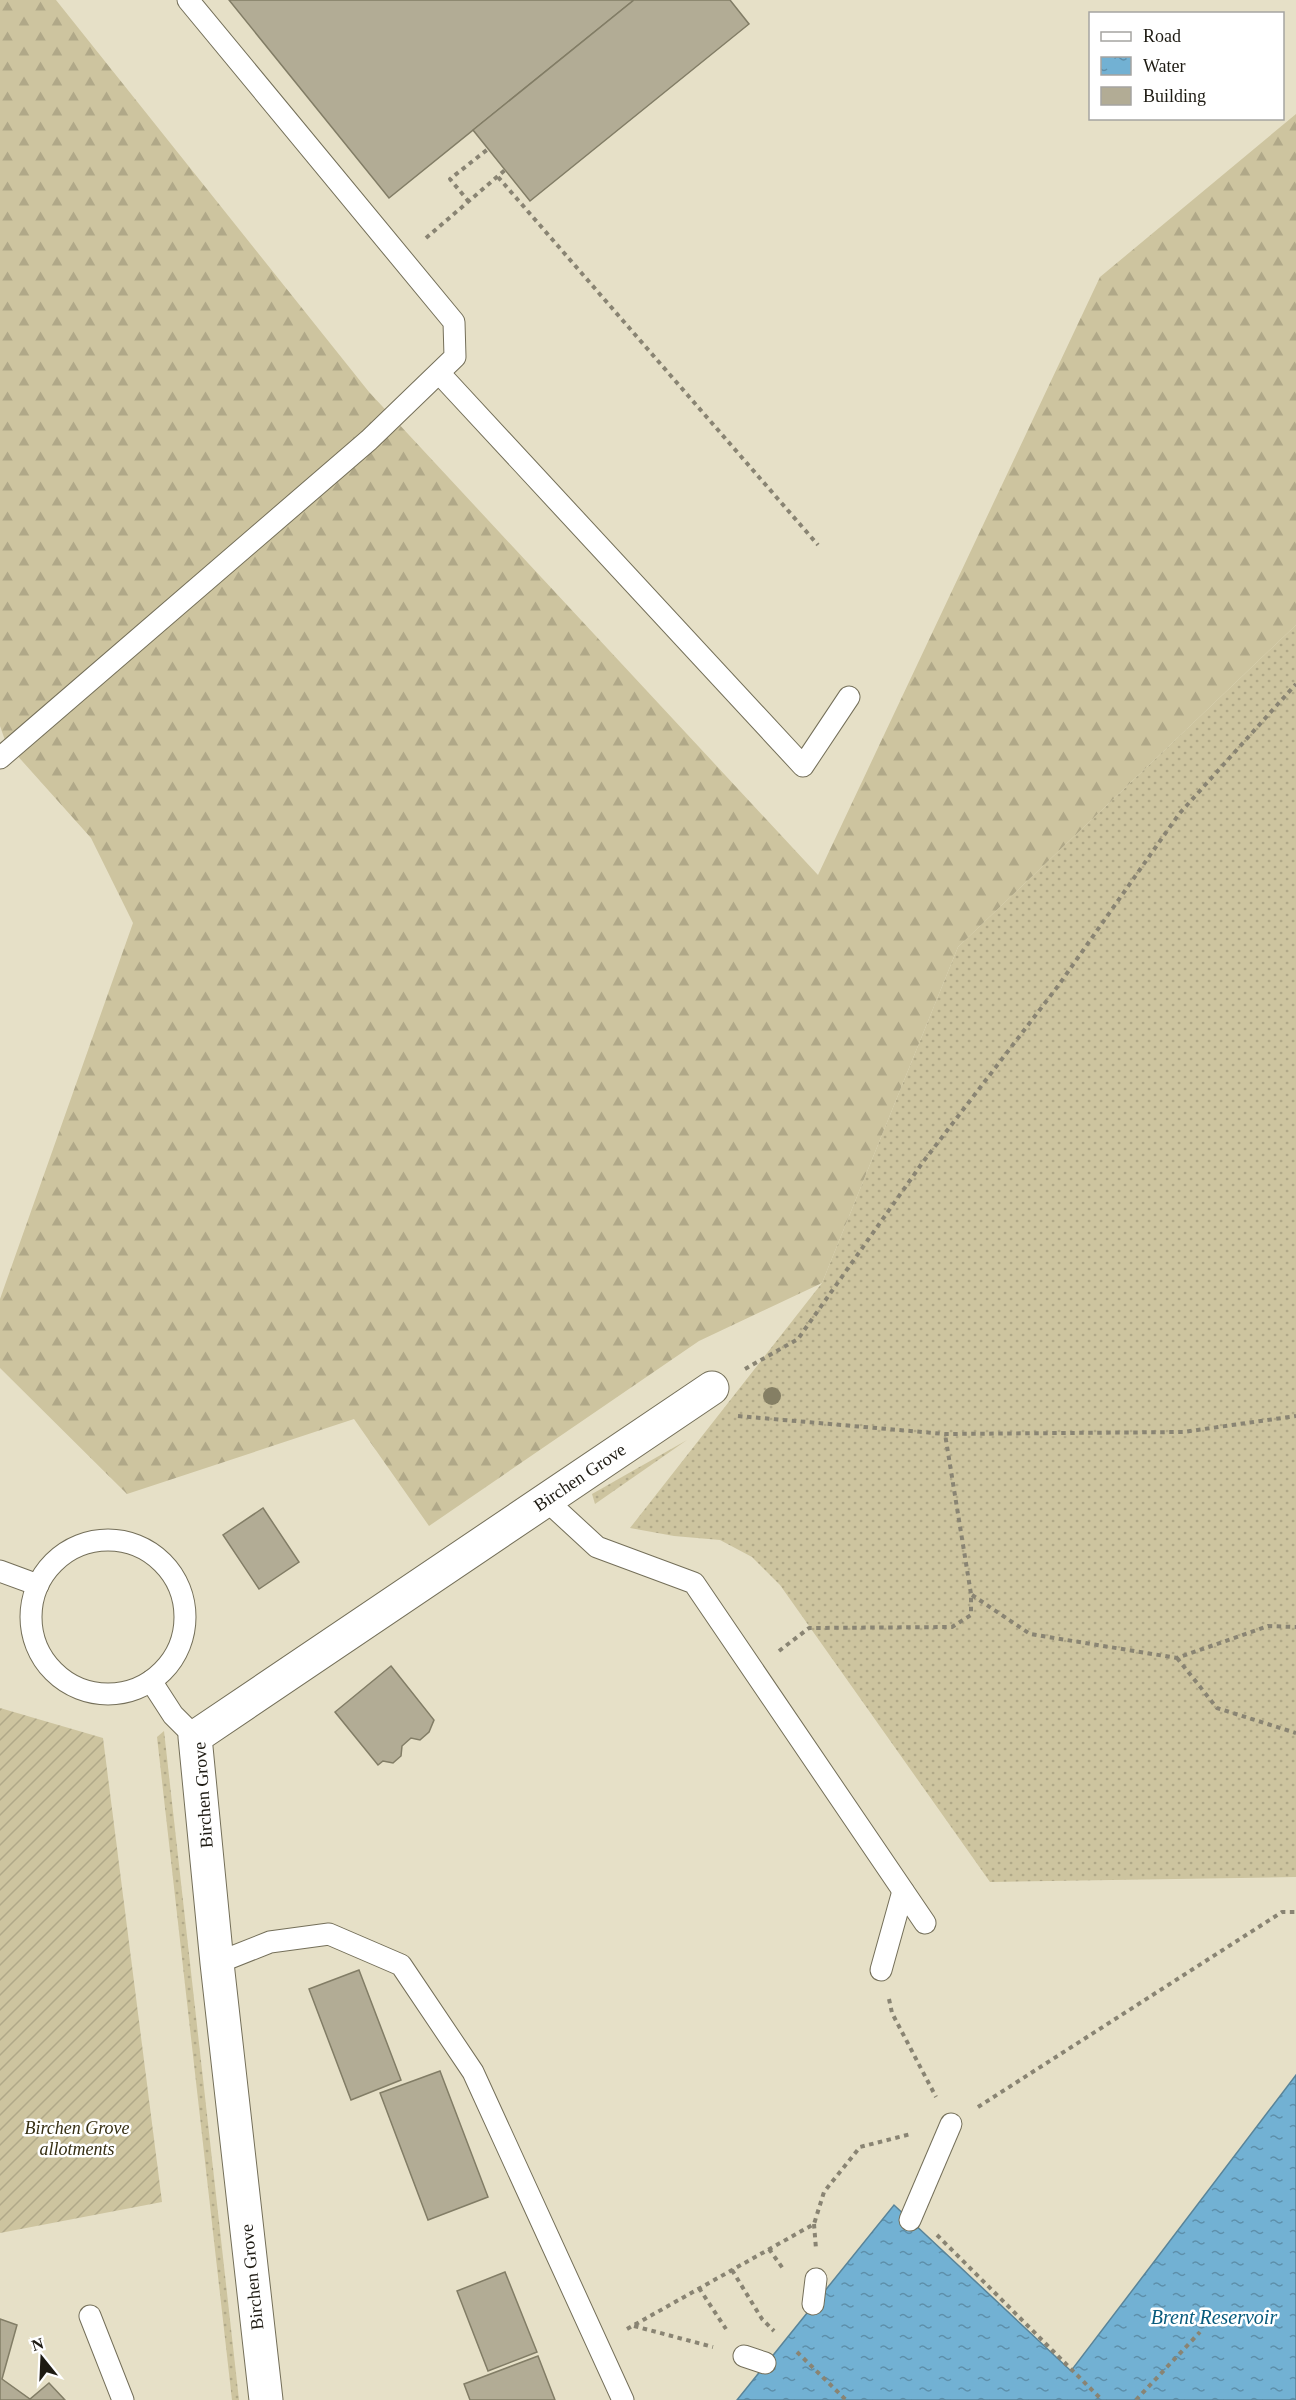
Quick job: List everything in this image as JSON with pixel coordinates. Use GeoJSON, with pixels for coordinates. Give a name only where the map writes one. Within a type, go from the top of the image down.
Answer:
{"type":"FeatureCollection","features":[{"type":"Feature","properties":{"kind":"street","name":"Birchen Grove"},"geometry":{"type":"LineString","coordinates":[[266,2400],[217,1963],[195,1737],[712,1388]]}},
{"type":"Feature","properties":{"kind":"lane"},"geometry":{"type":"LineString","coordinates":[[0,758],[369,440],[456,357],[454,322],[188,0]]}},
{"type":"Feature","properties":{"kind":"lane"},"geometry":{"type":"LineString","coordinates":[[440,374],[803,766],[849,697]]}},
{"type":"Feature","properties":{"kind":"lane"},"geometry":{"type":"LineString","coordinates":[[546,1500],[597,1546],[694,1583],[925,1923]]}},
{"type":"Feature","properties":{"kind":"lane"},"geometry":{"type":"LineString","coordinates":[[96,1541],[121,1541],[144,1548],[165,1564],[179,1584],[185,1609],[184,1634],[174,1657],[151,1681],[114,1694],[91,1692],[70,1684],[52,1670],[39,1651],[32,1629],[32,1606],[38,1585],[52,1564],[71,1549],[96,1541]]}},
{"type":"Feature","properties":{"kind":"lane"},"geometry":{"type":"LineString","coordinates":[[0,1570],[38,1585]]}},
{"type":"Feature","properties":{"kind":"lane"},"geometry":{"type":"LineString","coordinates":[[151,1681],[172,1715],[195,1737]]}},
{"type":"Feature","properties":{"kind":"lane"},"geometry":{"type":"LineString","coordinates":[[880,1970],[903,1891]]}},
{"type":"Feature","properties":{"kind":"lane"},"geometry":{"type":"LineString","coordinates":[[217,1963],[270,1942],[329,1934],[401,1965],[473,2072],[623,2400]]}},
{"type":"Feature","properties":{"kind":"lane"},"geometry":{"type":"LineString","coordinates":[[912,2216],[951,2124]]}},
{"type":"Feature","properties":{"kind":"lane"},"geometry":{"type":"LineString","coordinates":[[813,2304],[816,2279]]}},
{"type":"Feature","properties":{"kind":"lane"},"geometry":{"type":"LineString","coordinates":[[90,2316],[123,2400]]}},
{"type":"Feature","properties":{"kind":"lane"},"geometry":{"type":"LineString","coordinates":[[744,2356],[765,2363]]}},
{"type":"Feature","properties":{"kind":"path"},"geometry":{"type":"LineString","coordinates":[[469,202],[450,179],[488,149]]}},
{"type":"Feature","properties":{"kind":"path"},"geometry":{"type":"LineString","coordinates":[[403,258],[505,170]]}},
{"type":"Feature","properties":{"kind":"path"},"geometry":{"type":"LineString","coordinates":[[498,177],[818,545]]}},
{"type":"Feature","properties":{"kind":"path"},"geometry":{"type":"LineString","coordinates":[[712,1388],[798,1339],[923,1162],[1058,986],[1179,814],[1296,684]]}},
{"type":"Feature","properties":{"kind":"path"},"geometry":{"type":"LineString","coordinates":[[734,1416],[945,1434],[1183,1432],[1296,1416]]}},
{"type":"Feature","properties":{"kind":"path"},"geometry":{"type":"LineString","coordinates":[[754,1670],[809,1628],[952,1627],[971,1615],[971,1594],[945,1434]]}},
{"type":"Feature","properties":{"kind":"path"},"geometry":{"type":"LineString","coordinates":[[971,1594],[1030,1634],[1178,1658],[1268,1626],[1296,1627]]}},
{"type":"Feature","properties":{"kind":"path"},"geometry":{"type":"LineString","coordinates":[[1178,1658],[1217,1708],[1296,1733]]}},
{"type":"Feature","properties":{"kind":"path"},"geometry":{"type":"LineString","coordinates":[[598,2345],[814,2224],[824,2192],[860,2146],[951,2124],[1282,1912],[1296,1911]]}},
{"type":"Feature","properties":{"kind":"path"},"geometry":{"type":"LineString","coordinates":[[880,1970],[892,2013],[951,2124]]}},
{"type":"Feature","properties":{"kind":"path"},"geometry":{"type":"LineString","coordinates":[[912,2216],[1102,2400]]}},
{"type":"Feature","properties":{"kind":"path"},"geometry":{"type":"LineString","coordinates":[[699,2288],[744,2356]]}},
{"type":"Feature","properties":{"kind":"path"},"geometry":{"type":"LineString","coordinates":[[633,2326],[744,2356]]}},
{"type":"Feature","properties":{"kind":"path"},"geometry":{"type":"LineString","coordinates":[[1136,2400],[1200,2331]]}},
{"type":"Feature","properties":{"kind":"green space"},"geometry":{"type":"Polygon","coordinates":[[[0,0],[56,0],[369,392],[818,875],[1100,277],[1296,114],[1296,625],[958,947],[822,1283],[699,1341],[429,1526],[354,1419],[127,1494],[0,1368],[0,1299],[133,923],[91,838],[6,743],[0,726],[0,0]]]}},
{"type":"Feature","properties":{"kind":"green space"},"geometry":{"type":"Polygon","coordinates":[[[1296,625],[1296,1877],[990,1882],[780,1585],[752,1557],[720,1540],[674,1536],[630,1528],[822,1283],[958,947],[1296,625]]]}},
{"type":"Feature","properties":{"kind":"green space"},"geometry":{"type":"Polygon","coordinates":[[[687,1440],[595,1504],[592,1494],[687,1440]]]}},
{"type":"Feature","properties":{"kind":"green space","name":"Birchen Grove allotments"},"geometry":{"type":"Polygon","coordinates":[[[0,1708],[103,1738],[162,2202],[0,2233],[0,1708]]]}},
{"type":"Feature","properties":{"kind":"green space"},"geometry":{"type":"Polygon","coordinates":[[[164,1731],[239,2400],[232,2400],[157,1737],[164,1731]]]}},
{"type":"Feature","properties":{"kind":"water","name":"Brent Reservoir"},"geometry":{"type":"Polygon","coordinates":[[[1296,2075],[1296,2400],[737,2400],[894,2205],[1071,2371],[1296,2075]]]}},
{"type":"Feature","properties":{"kind":"building"},"geometry":{"type":"Polygon","coordinates":[[[229,0],[634,0],[389,198],[229,0]]]}},
{"type":"Feature","properties":{"kind":"building"},"geometry":{"type":"Polygon","coordinates":[[[634,0],[730,0],[749,24],[530,201],[473,130],[634,0]]]}},
{"type":"Feature","properties":{"kind":"building"},"geometry":{"type":"Polygon","coordinates":[[[263,1508],[299,1562],[259,1589],[223,1535],[263,1508]]]}},
{"type":"Feature","properties":{"kind":"building"},"geometry":{"type":"Polygon","coordinates":[[[391,1666],[434,1720],[429,1732],[420,1740],[411,1738],[402,1746],[401,1756],[393,1763],[383,1761],[378,1765],[335,1712],[391,1666]]]}},
{"type":"Feature","properties":{"kind":"building"},"geometry":{"type":"Polygon","coordinates":[[[359,1970],[401,2080],[351,2100],[309,1989],[359,1970]]]}},
{"type":"Feature","properties":{"kind":"building"},"geometry":{"type":"Polygon","coordinates":[[[440,2071],[488,2197],[428,2220],[380,2093],[440,2071]]]}},
{"type":"Feature","properties":{"kind":"building"},"geometry":{"type":"Polygon","coordinates":[[[505,2272],[537,2352],[488,2371],[457,2291],[505,2272]]]}},
{"type":"Feature","properties":{"kind":"building"},"geometry":{"type":"Polygon","coordinates":[[[0,2319],[17,2325],[2,2379],[30,2399],[49,2383],[65,2400],[0,2400],[0,2319]]]}},
{"type":"Feature","properties":{"kind":"building"},"geometry":{"type":"Polygon","coordinates":[[[538,2356],[555,2400],[470,2400],[464,2384],[538,2356]]]}}]}
